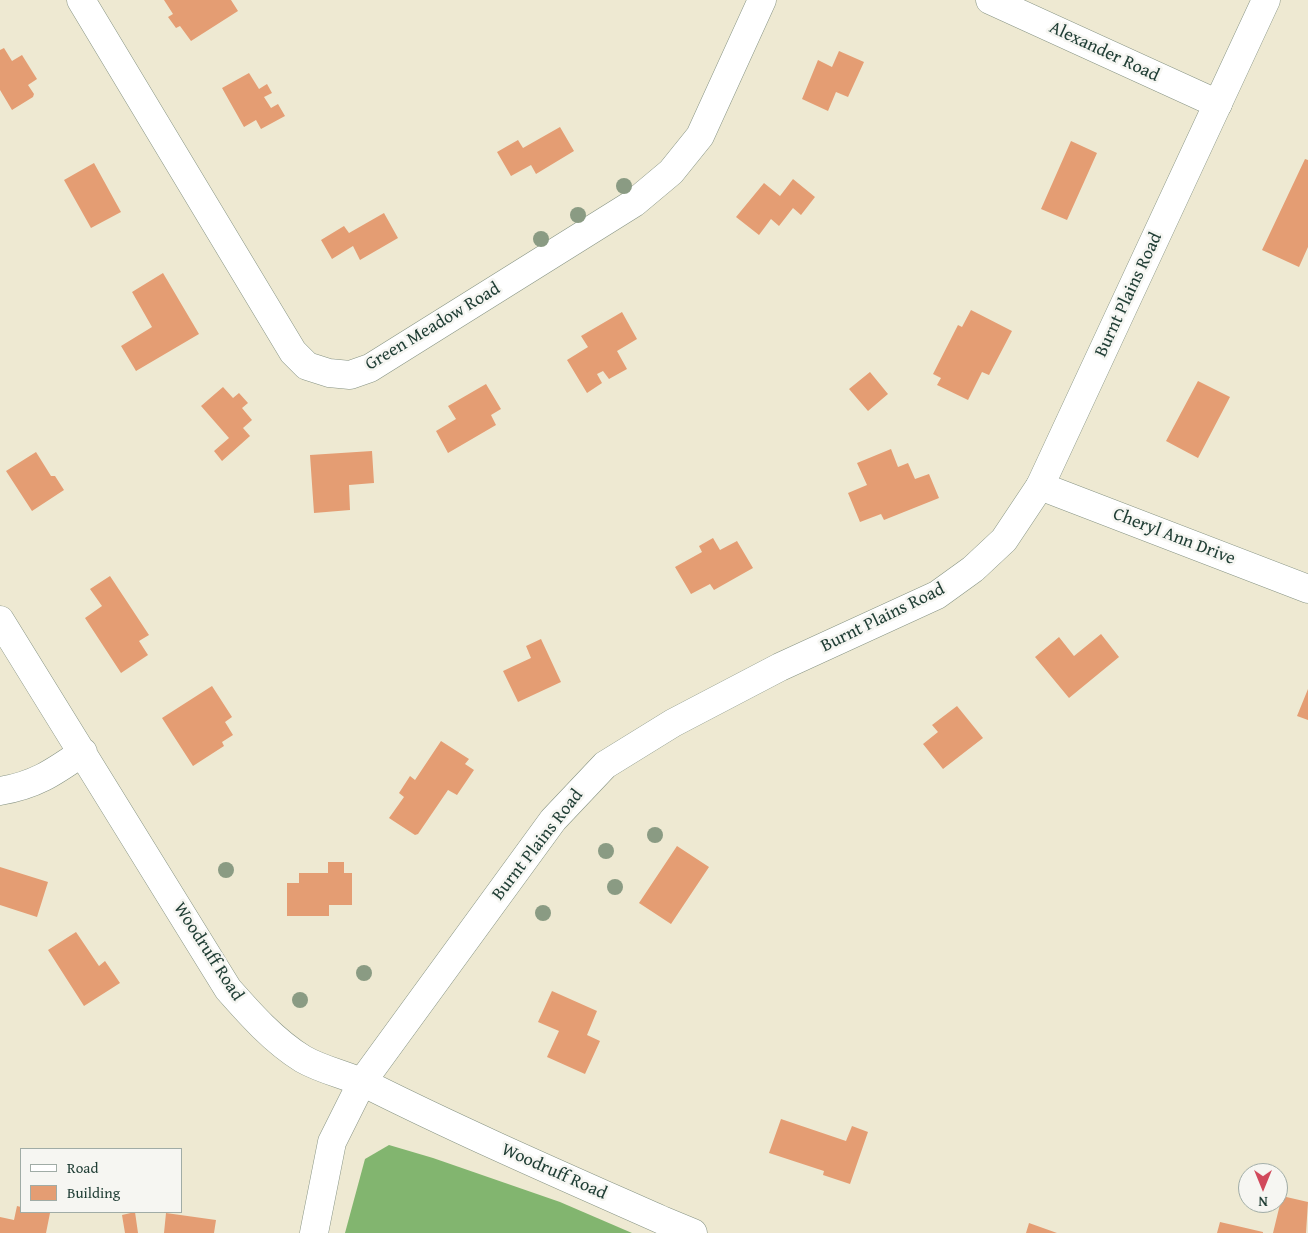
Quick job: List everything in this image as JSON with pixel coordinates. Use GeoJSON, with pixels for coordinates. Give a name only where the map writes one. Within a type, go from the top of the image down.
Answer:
{"type":"FeatureCollection","features":[{"type":"Feature","properties":{"kind":"street","name":"Green Meadow Road"},"geometry":{"type":"LineString","coordinates":[[81,0],[293,352],[307,366],[329,373],[350,375],[370,368],[634,203],[671,172],[700,136],[762,0]]}},
{"type":"Feature","properties":{"kind":"street","name":"Alexander Road"},"geometry":{"type":"LineString","coordinates":[[990,0],[1218,104]]}},
{"type":"Feature","properties":{"kind":"street","name":"Burnt Plains Road"},"geometry":{"type":"LineString","coordinates":[[314,1233],[332,1142],[362,1082],[553,820],[604,765],[674,723],[780,666],[937,595],[973,569],[1004,540],[1040,486],[1266,0]]}},
{"type":"Feature","properties":{"kind":"street","name":"Cheryl Ann Drive"},"geometry":{"type":"LineString","coordinates":[[1040,486],[1308,589]]}},
{"type":"Feature","properties":{"kind":"street","name":"Woodruff Road"},"geometry":{"type":"LineString","coordinates":[[0,620],[228,989],[261,1025],[302,1058],[317,1066],[362,1082],[426,1114],[693,1233]]}},
{"type":"Feature","properties":{"kind":"street"},"geometry":{"type":"LineString","coordinates":[[0,791],[22,787],[54,772],[83,752]]}},
{"type":"Feature","properties":{"kind":"green space"},"geometry":{"type":"Polygon","coordinates":[[[389,1145],[433,1158],[560,1202],[632,1233],[345,1233],[365,1159],[389,1145]]]}},
{"type":"Feature","properties":{"kind":"building"},"geometry":{"type":"Polygon","coordinates":[[[164,0],[231,0],[238,11],[191,41],[180,26],[176,28],[168,17],[173,14],[164,0]]]}},
{"type":"Feature","properties":{"kind":"building"},"geometry":{"type":"Polygon","coordinates":[[[4,48],[12,61],[22,55],[37,79],[28,85],[34,94],[33,97],[12,110],[0,90],[0,50],[4,48]]]}},
{"type":"Feature","properties":{"kind":"building"},"geometry":{"type":"Polygon","coordinates":[[[839,51],[864,62],[848,97],[836,92],[828,111],[802,99],[818,60],[832,67],[839,51]]]}},
{"type":"Feature","properties":{"kind":"building"},"geometry":{"type":"Polygon","coordinates":[[[249,73],[259,89],[267,84],[272,93],[264,97],[271,108],[278,104],[285,116],[261,129],[256,120],[244,127],[222,88],[249,73]]]}},
{"type":"Feature","properties":{"kind":"building"},"geometry":{"type":"Polygon","coordinates":[[[560,127],[574,151],[536,174],[531,165],[511,176],[497,152],[518,140],[523,148],[560,127]]]}},
{"type":"Feature","properties":{"kind":"building"},"geometry":{"type":"Polygon","coordinates":[[[1071,141],[1097,153],[1067,220],[1041,209],[1071,141]]]}},
{"type":"Feature","properties":{"kind":"building"},"geometry":{"type":"Polygon","coordinates":[[[1305,159],[1308,160],[1308,247],[1299,267],[1262,250],[1305,159]]]}},
{"type":"Feature","properties":{"kind":"building"},"geometry":{"type":"Polygon","coordinates":[[[94,163],[121,212],[91,228],[64,180],[94,163]]]}},
{"type":"Feature","properties":{"kind":"building"},"geometry":{"type":"Polygon","coordinates":[[[793,179],[815,197],[801,215],[793,208],[779,226],[771,219],[759,235],[736,217],[764,183],[780,196],[793,179]]]}},
{"type":"Feature","properties":{"kind":"building"},"geometry":{"type":"Polygon","coordinates":[[[384,213],[398,238],[360,260],[353,246],[332,259],[321,240],[344,226],[349,233],[384,213]]]}},
{"type":"Feature","properties":{"kind":"building"},"geometry":{"type":"Polygon","coordinates":[[[163,273],[199,334],[136,371],[121,346],[152,327],[132,292],[163,273]]]}},
{"type":"Feature","properties":{"kind":"building"},"geometry":{"type":"Polygon","coordinates":[[[971,310],[1012,331],[989,375],[982,372],[968,400],[937,385],[941,378],[933,374],[958,325],[962,327],[971,310]]]}},
{"type":"Feature","properties":{"kind":"building"},"geometry":{"type":"Polygon","coordinates":[[[622,312],[637,339],[617,351],[627,369],[609,379],[603,371],[597,374],[602,383],[587,393],[567,360],[588,347],[581,336],[622,312]]]}},
{"type":"Feature","properties":{"kind":"building"},"geometry":{"type":"Polygon","coordinates":[[[870,372],[888,394],[868,411],[849,389],[870,372]]]}},
{"type":"Feature","properties":{"kind":"building"},"geometry":{"type":"Polygon","coordinates":[[[1198,381],[1230,397],[1198,458],[1166,441],[1198,381]]]}},
{"type":"Feature","properties":{"kind":"building"},"geometry":{"type":"Polygon","coordinates":[[[486,384],[501,409],[491,415],[496,425],[448,453],[436,431],[456,419],[448,406],[486,384]]]}},
{"type":"Feature","properties":{"kind":"building"},"geometry":{"type":"Polygon","coordinates":[[[223,387],[233,398],[239,393],[248,403],[242,408],[252,420],[243,428],[250,436],[222,461],[214,451],[229,438],[201,406],[223,387]]]}},
{"type":"Feature","properties":{"kind":"building"},"geometry":{"type":"Polygon","coordinates":[[[891,449],[898,467],[908,463],[915,479],[929,474],[939,498],[884,520],[881,514],[860,522],[848,493],[867,485],[857,463],[891,449]]]}},
{"type":"Feature","properties":{"kind":"building"},"geometry":{"type":"Polygon","coordinates":[[[372,451],[374,483],[349,485],[350,510],[314,513],[310,455],[372,451]]]}},
{"type":"Feature","properties":{"kind":"building"},"geometry":{"type":"Polygon","coordinates":[[[36,452],[51,476],[55,476],[64,490],[32,511],[6,471],[36,452]]]}},
{"type":"Feature","properties":{"kind":"building"},"geometry":{"type":"Polygon","coordinates":[[[713,538],[720,550],[737,541],[753,568],[714,590],[710,584],[691,594],[675,567],[702,552],[699,546],[713,538]]]}},
{"type":"Feature","properties":{"kind":"building"},"geometry":{"type":"Polygon","coordinates":[[[110,576],[149,635],[139,641],[148,655],[121,673],[85,618],[102,606],[90,589],[110,576]]]}},
{"type":"Feature","properties":{"kind":"building"},"geometry":{"type":"Polygon","coordinates":[[[1101,634],[1119,657],[1069,698],[1035,657],[1059,637],[1074,656],[1101,634]]]}},
{"type":"Feature","properties":{"kind":"building"},"geometry":{"type":"Polygon","coordinates":[[[541,639],[561,682],[518,702],[503,671],[531,658],[526,646],[541,639]]]}},
{"type":"Feature","properties":{"kind":"building"},"geometry":{"type":"Polygon","coordinates":[[[212,686],[232,717],[225,722],[233,735],[222,742],[224,746],[193,766],[162,718],[212,686]]]}},
{"type":"Feature","properties":{"kind":"building"},"geometry":{"type":"Polygon","coordinates":[[[1308,689],[1308,720],[1297,716],[1308,689]]]}},
{"type":"Feature","properties":{"kind":"building"},"geometry":{"type":"Polygon","coordinates":[[[957,706],[983,738],[943,769],[923,744],[938,732],[932,725],[957,706]]]}},
{"type":"Feature","properties":{"kind":"building"},"geometry":{"type":"Polygon","coordinates":[[[441,741],[469,759],[465,764],[474,770],[457,795],[448,790],[418,834],[415,835],[389,818],[404,797],[399,793],[410,776],[415,780],[441,741]]]}},
{"type":"Feature","properties":{"kind":"building"},"geometry":{"type":"Polygon","coordinates":[[[677,846],[709,867],[671,924],[639,903],[677,846]]]}},
{"type":"Feature","properties":{"kind":"building"},"geometry":{"type":"Polygon","coordinates":[[[328,862],[344,862],[344,873],[352,873],[352,905],[329,905],[329,916],[287,916],[287,883],[299,883],[299,873],[328,873],[328,862]]]}},
{"type":"Feature","properties":{"kind":"building"},"geometry":{"type":"Polygon","coordinates":[[[0,867],[48,882],[37,917],[0,905],[0,867]]]}},
{"type":"Feature","properties":{"kind":"building"},"geometry":{"type":"Polygon","coordinates":[[[76,932],[99,966],[105,961],[120,983],[84,1006],[48,950],[76,932]]]}},
{"type":"Feature","properties":{"kind":"building"},"geometry":{"type":"Polygon","coordinates":[[[552,991],[597,1011],[587,1035],[600,1041],[585,1074],[547,1057],[559,1031],[538,1022],[552,991]]]}},
{"type":"Feature","properties":{"kind":"building"},"geometry":{"type":"Polygon","coordinates":[[[781,1119],[846,1141],[852,1126],[868,1132],[850,1184],[823,1175],[824,1171],[769,1153],[781,1119]]]}},
{"type":"Feature","properties":{"kind":"building"},"geometry":{"type":"Polygon","coordinates":[[[1288,1197],[1308,1202],[1306,1233],[1273,1233],[1278,1213],[1288,1213],[1288,1197]]]}},
{"type":"Feature","properties":{"kind":"building"},"geometry":{"type":"Polygon","coordinates":[[[17,1206],[20,1207],[20,1213],[50,1213],[46,1233],[0,1233],[0,1217],[14,1220],[17,1206]]]}},
{"type":"Feature","properties":{"kind":"building"},"geometry":{"type":"Polygon","coordinates":[[[135,1213],[138,1233],[125,1233],[122,1215],[135,1213]]]}},
{"type":"Feature","properties":{"kind":"building"},"geometry":{"type":"Polygon","coordinates":[[[166,1213],[216,1220],[214,1233],[164,1233],[166,1213]]]}},
{"type":"Feature","properties":{"kind":"building"},"geometry":{"type":"Polygon","coordinates":[[[1220,1222],[1263,1232],[1263,1233],[1217,1233],[1220,1222]]]}},
{"type":"Feature","properties":{"kind":"building"},"geometry":{"type":"Polygon","coordinates":[[[1029,1223],[1057,1233],[1026,1233],[1029,1223]]]}}]}
